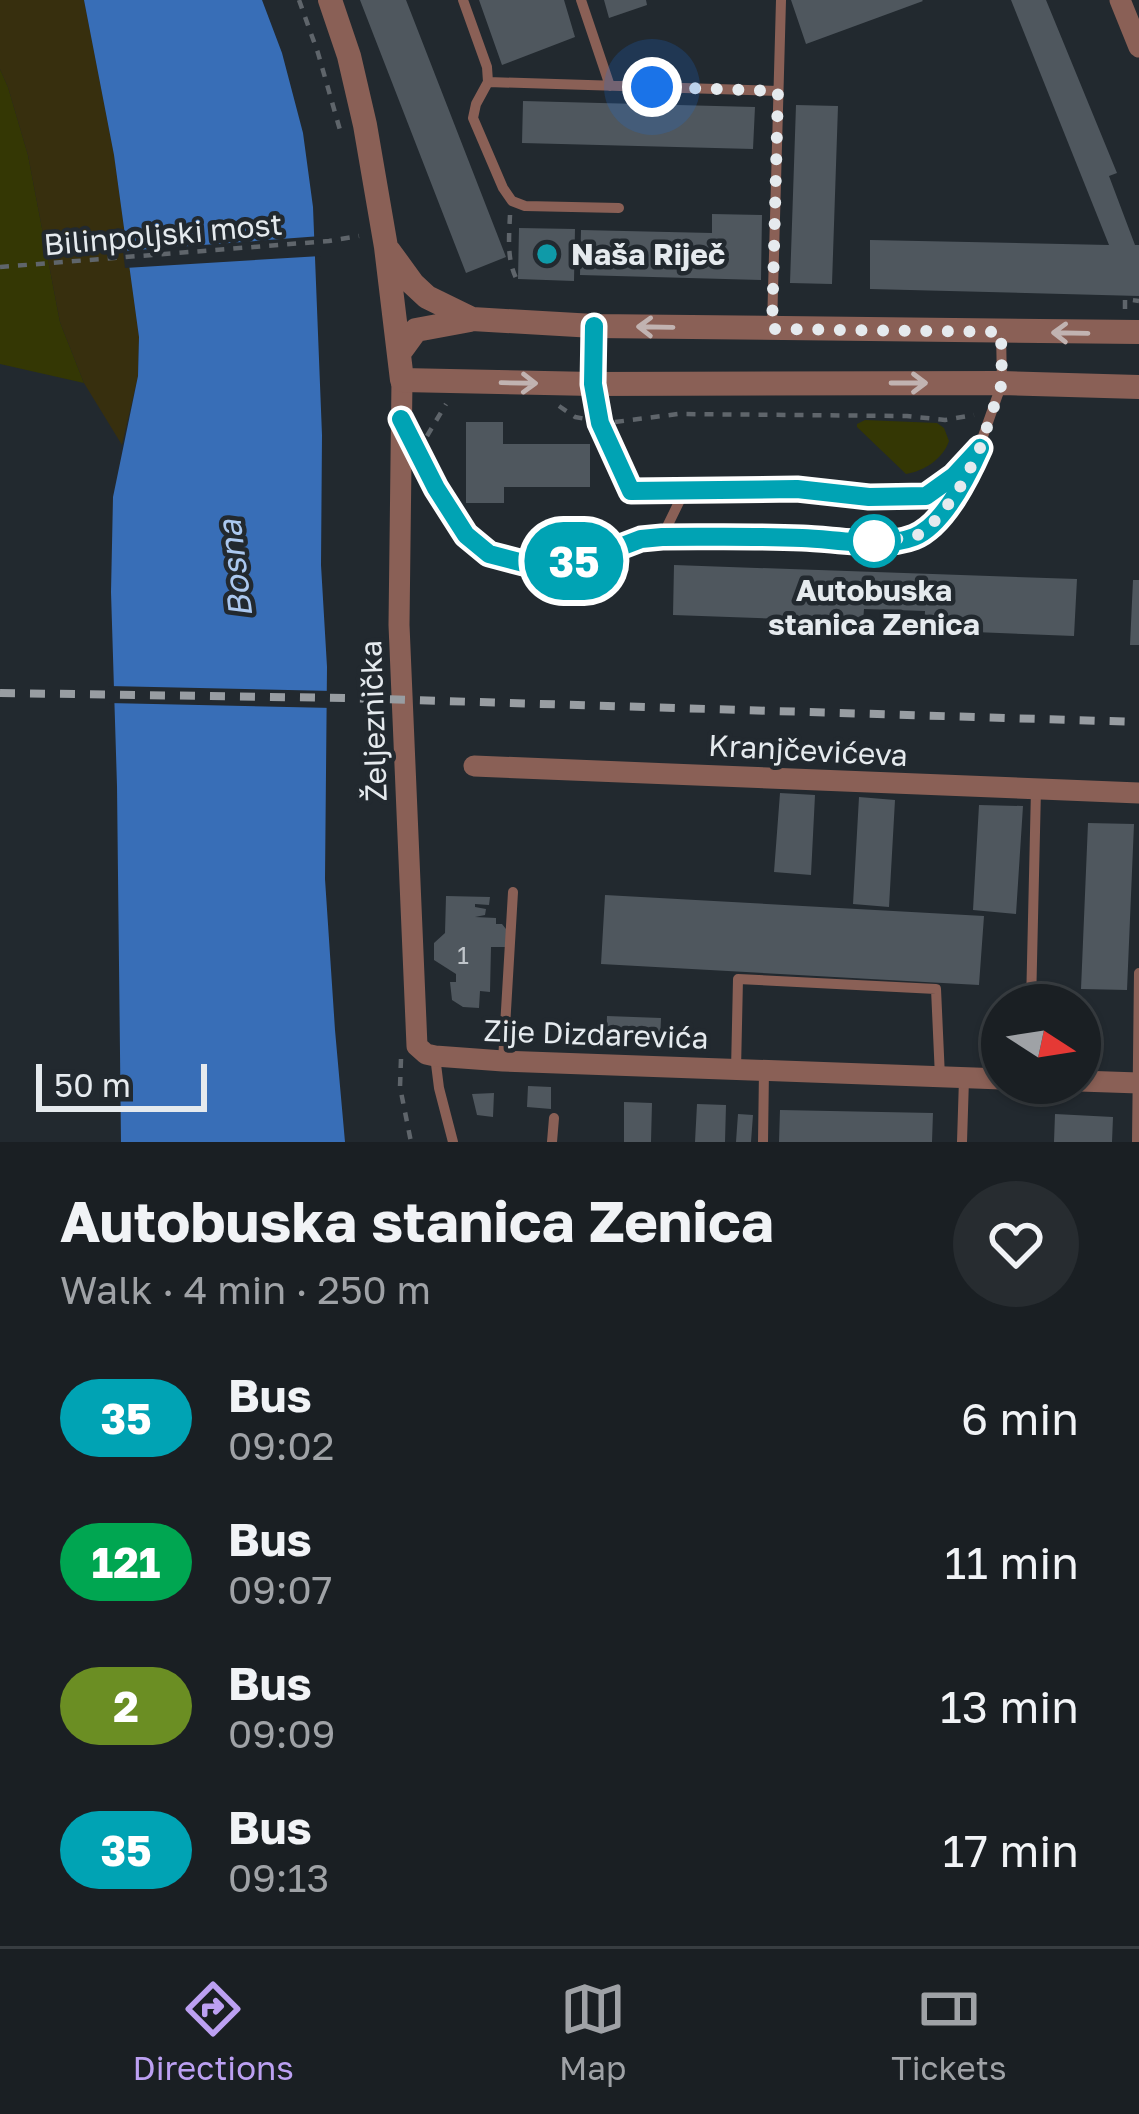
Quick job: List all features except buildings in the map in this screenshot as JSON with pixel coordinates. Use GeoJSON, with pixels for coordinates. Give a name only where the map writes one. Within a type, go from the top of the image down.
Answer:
{"type":"FeatureCollection","features":[{"type":"Feature","properties":{"kind":"street"},"geometry":{"type":"LineString","coordinates":[[330,0],[365,125],[402,380],[470,387],[1002,383],[1139,387]]}},
{"type":"Feature","properties":{"kind":"street"},"geometry":{"type":"LineString","coordinates":[[1120,0],[1139,47]]}},
{"type":"Feature","properties":{"kind":"street"},"geometry":{"type":"LineString","coordinates":[[386,247],[427,297],[472,319]]}},
{"type":"Feature","properties":{"kind":"street"},"geometry":{"type":"LineString","coordinates":[[400,352],[416,330],[472,319],[594,326],[1139,332]]}},
{"type":"Feature","properties":{"kind":"street","name":"Željeznička"},"geometry":{"type":"LineString","coordinates":[[402,380],[399,625],[415,1035],[417,1046],[430,1055]]}},
{"type":"Feature","properties":{"kind":"street","name":"Kranjčevićeva"},"geometry":{"type":"LineString","coordinates":[[475,766],[1139,793]]}},
{"type":"Feature","properties":{"kind":"street","name":"Zije Dizdarevića"},"geometry":{"type":"LineString","coordinates":[[430,1055],[981,1078]]}},
{"type":"Feature","properties":{"kind":"street"},"geometry":{"type":"LineString","coordinates":[[1101,1081],[1138,1082]]}},
{"type":"Feature","properties":{"kind":"lane"},"geometry":{"type":"LineString","coordinates":[[463,0],[487,67],[488,82],[473,118],[512,201],[525,206],[619,208]]}},
{"type":"Feature","properties":{"kind":"lane"},"geometry":{"type":"LineString","coordinates":[[581,0],[610,86]]}},
{"type":"Feature","properties":{"kind":"lane"},"geometry":{"type":"LineString","coordinates":[[772,329],[781,0]]}},
{"type":"Feature","properties":{"kind":"lane"},"geometry":{"type":"LineString","coordinates":[[488,82],[778,91]]}},
{"type":"Feature","properties":{"kind":"lane"},"geometry":{"type":"LineString","coordinates":[[594,326],[593,384],[600,423],[631,491],[797,489],[869,497],[926,496],[954,476],[980,448]]}},
{"type":"Feature","properties":{"kind":"lane"},"geometry":{"type":"LineString","coordinates":[[401,419],[466,535],[489,554],[535,566],[586,560],[641,539],[662,537],[891,541],[915,537],[929,527],[954,497],[980,448],[1002,383],[1001,332]]}},
{"type":"Feature","properties":{"kind":"lane"},"geometry":{"type":"LineString","coordinates":[[662,537],[675,508],[693,490]]}},
{"type":"Feature","properties":{"kind":"lane"},"geometry":{"type":"LineString","coordinates":[[1031,984],[1036,789]]}},
{"type":"Feature","properties":{"kind":"lane"},"geometry":{"type":"LineString","coordinates":[[503,1061],[513,892]]}},
{"type":"Feature","properties":{"kind":"lane"},"geometry":{"type":"LineString","coordinates":[[1137,1142],[1139,973]]}},
{"type":"Feature","properties":{"kind":"lane"},"geometry":{"type":"LineString","coordinates":[[736,1070],[738,979],[936,989],[940,1077]]}},
{"type":"Feature","properties":{"kind":"lane"},"geometry":{"type":"LineString","coordinates":[[430,1055],[454,1141]]}},
{"type":"Feature","properties":{"kind":"lane"},"geometry":{"type":"LineString","coordinates":[[763,1142],[764,1070]]}},
{"type":"Feature","properties":{"kind":"lane"},"geometry":{"type":"LineString","coordinates":[[962,1142],[964,1078]]}},
{"type":"Feature","properties":{"kind":"lane"},"geometry":{"type":"LineString","coordinates":[[551,1142],[554,1118]]}},
{"type":"Feature","properties":{"kind":"path"},"geometry":{"type":"LineString","coordinates":[[298,0],[340,133]]}},
{"type":"Feature","properties":{"kind":"path"},"geometry":{"type":"LineString","coordinates":[[512,201],[509,246],[513,274],[520,285]]}},
{"type":"Feature","properties":{"kind":"path","name":"Bilinpoljski most"},"geometry":{"type":"LineString","coordinates":[[0,267],[359,236]]}},
{"type":"Feature","properties":{"kind":"path"},"geometry":{"type":"LineString","coordinates":[[1125,299],[1139,301]]}},
{"type":"Feature","properties":{"kind":"path"},"geometry":{"type":"LineString","coordinates":[[422,456],[430,429],[446,403],[470,387]]}},
{"type":"Feature","properties":{"kind":"path"},"geometry":{"type":"LineString","coordinates":[[549,400],[575,417],[600,423],[678,414],[945,420],[992,412]]}},
{"type":"Feature","properties":{"kind":"path"},"geometry":{"type":"LineString","coordinates":[[402,1040],[400,1087],[411,1142]]}},
{"type":"Feature","properties":{"kind":"shaded area"},"geometry":{"type":"Polygon","coordinates":[[[0,69],[28,155],[60,322],[84,383],[0,364],[0,69]]]}},
{"type":"Feature","properties":{"kind":"shaded area"},"geometry":{"type":"Polygon","coordinates":[[[865,420],[937,423],[949,441],[932,463],[906,474],[857,427],[865,420]]]}},
{"type":"Feature","properties":{"kind":"sand"},"geometry":{"type":"Polygon","coordinates":[[[0,0],[84,0],[114,155],[139,337],[138,376],[122,445],[84,383],[60,322],[28,155],[0,69],[0,0]]]}},
{"type":"Feature","properties":{"kind":"water","name":"Bosna"},"geometry":{"type":"Polygon","coordinates":[[[84,0],[262,0],[303,133],[313,207],[322,435],[325,879],[345,1142],[121,1142],[113,497],[138,376],[139,337],[114,155],[84,0]]]}},
{"type":"Feature","properties":{"kind":"pier"},"geometry":{"type":"Polygon","coordinates":[[[321,236],[321,256],[125,268],[123,251],[321,236]]]}},
{"type":"Feature","properties":{"kind":"pier"},"geometry":{"type":"Polygon","coordinates":[[[108,686],[333,691],[333,708],[108,703],[108,686]]]}},
{"type":"Feature","properties":{"kind":"railway"},"geometry":{"type":"LineString","coordinates":[[0,693],[345,698],[1139,722]]}},
{"type":"Feature","properties":{"kind":"bus line","name":"35"},"geometry":{"type":"LineString","coordinates":[[401,419],[466,535],[489,554],[535,566],[586,560],[641,539],[662,537],[847,542],[915,537],[954,497],[980,448],[943,486],[926,496],[869,497],[797,489],[631,491],[600,423],[593,384],[594,326]]}},
{"type":"Feature","properties":{"kind":"place","name":"Naša Riječ"},"geometry":{"type":"Point","coordinates":[547,254]}},
{"type":"Feature","properties":{"kind":"place","name":"Autobuska stanica Zenica"},"geometry":{"type":"Point","coordinates":[874,541]}},
{"type":"Feature","properties":{"kind":"route"},"geometry":{"type":"LineString","coordinates":[[652,87],[778,91],[772,329],[1001,332],[1002,383],[964,481],[943,512],[915,537],[874,541]]}}]}
